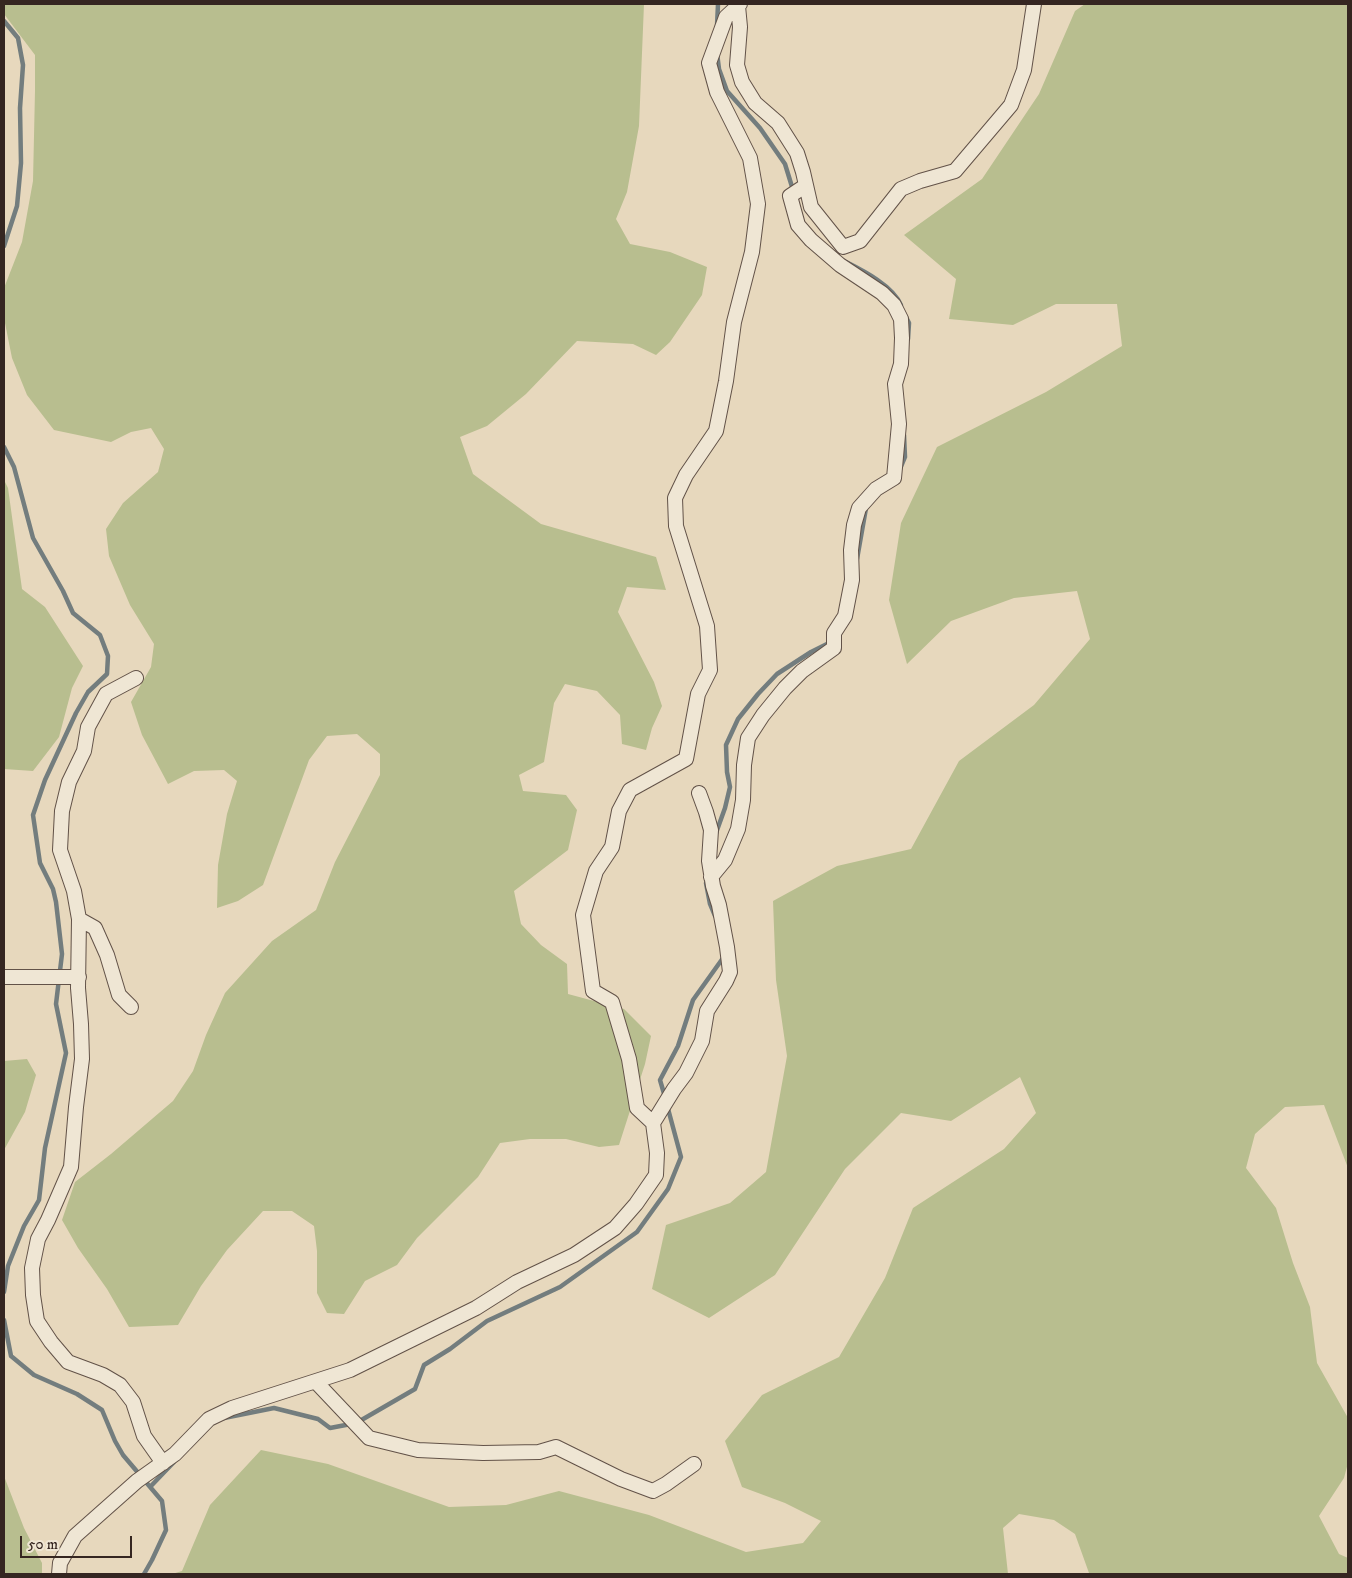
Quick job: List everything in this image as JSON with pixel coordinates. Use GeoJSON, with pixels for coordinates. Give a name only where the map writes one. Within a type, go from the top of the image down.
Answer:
{"type":"FeatureCollection","features":[{"type":"Feature","properties":{"kind":"street"},"geometry":{"type":"LineString","coordinates":[[739,5],[740,27],[737,65],[742,82],[755,103],[778,123],[797,153],[803,172],[804,187],[811,207],[843,247],[860,241],[901,190],[920,181],[955,172],[1011,105],[1024,70],[1034,4]]}},
{"type":"Feature","properties":{"kind":"street"},"geometry":{"type":"LineString","coordinates":[[653,1122],[636,1108],[629,1059],[612,1002],[593,991],[583,915],[596,871],[612,847],[619,811],[630,790],[686,759],[698,694],[710,670],[707,626],[676,526],[675,498],[686,475],[716,432],[726,381],[734,322],[752,252],[758,204],[750,158],[717,92],[709,64],[726,17],[739,5]]}},
{"type":"Feature","properties":{"kind":"street"},"geometry":{"type":"LineString","coordinates":[[711,877],[725,860],[738,829],[748,738],[763,714],[785,688],[802,672],[834,648],[834,633],[845,616],[852,580],[851,550],[854,525],[859,508],[876,489],[894,478],[899,424],[895,384],[901,364],[902,338],[900,319],[894,305],[882,294],[840,265],[811,240],[798,225],[790,196],[804,187]]}},
{"type":"Feature","properties":{"kind":"street"},"geometry":{"type":"LineString","coordinates":[[136,678],[106,694],[88,727],[84,751],[69,782],[62,810],[60,850],[74,891],[79,919],[74,977],[82,1059],[71,1168],[38,1239],[32,1268],[33,1295],[37,1321],[68,1362],[103,1375],[120,1385],[133,1402],[157,1467]]}},
{"type":"Feature","properties":{"kind":"street"},"geometry":{"type":"LineString","coordinates":[[59,1574],[60,1563],[75,1536],[137,1481],[175,1454],[209,1420],[232,1408],[350,1370],[476,1308],[517,1282],[574,1255],[615,1228],[636,1204],[656,1175],[657,1153],[653,1122],[686,1072],[702,1041],[707,1011],[730,972],[720,905],[712,886],[709,861],[711,830],[699,793]]}},
{"type":"Feature","properties":{"kind":"street"},"geometry":{"type":"LineString","coordinates":[[79,919],[95,928],[107,955],[119,995],[131,1007]]}},
{"type":"Feature","properties":{"kind":"street"},"geometry":{"type":"LineString","coordinates":[[4,977],[74,977]]}},
{"type":"Feature","properties":{"kind":"street"},"geometry":{"type":"LineString","coordinates":[[316,1382],[368,1438],[418,1450],[492,1453],[539,1452],[556,1446],[621,1479],[653,1491],[694,1464]]}},
{"type":"Feature","properties":{"kind":"green space"},"geometry":{"type":"Polygon","coordinates":[[[4,4],[644,4],[639,126],[627,192],[616,219],[630,244],[670,252],[707,267],[702,295],[670,342],[656,355],[633,344],[577,341],[526,394],[487,426],[460,437],[473,474],[541,524],[656,557],[666,590],[627,587],[618,612],[654,682],[662,706],[652,728],[646,750],[622,744],[620,715],[597,691],[565,684],[554,703],[544,762],[519,775],[523,791],[566,795],[577,810],[568,850],[514,891],[521,924],[541,945],[567,964],[568,994],[624,1009],[651,1036],[645,1064],[619,1145],[599,1147],[566,1139],[530,1139],[500,1143],[478,1177],[417,1238],[397,1265],[365,1281],[344,1314],[327,1313],[317,1293],[317,1251],[314,1226],[292,1211],[263,1211],[227,1250],[201,1286],[178,1325],[129,1327],[107,1289],[78,1248],[62,1220],[75,1182],[173,1101],[193,1071],[206,1035],[225,993],[272,941],[316,910],[335,862],[380,775],[380,754],[357,734],[327,736],[309,760],[263,885],[238,901],[217,908],[218,865],[227,814],[237,781],[224,770],[194,771],[168,784],[142,735],[131,702],[151,667],[154,644],[130,605],[109,556],[106,529],[123,503],[158,472],[164,449],[151,428],[131,432],[111,442],[54,430],[27,395],[12,358],[4,318],[4,288],[22,242],[33,181],[35,55],[4,14],[4,4]]]}},
{"type":"Feature","properties":{"kind":"green space"},"geometry":{"type":"Polygon","coordinates":[[[1085,4],[1348,4],[1348,1168],[1324,1105],[1285,1107],[1255,1134],[1246,1168],[1276,1208],[1293,1263],[1310,1307],[1317,1363],[1348,1418],[1348,1463],[1344,1478],[1319,1516],[1339,1554],[1348,1558],[1348,1574],[1091,1574],[1075,1534],[1054,1520],[1019,1514],[1003,1528],[1008,1574],[172,1574],[182,1571],[210,1505],[261,1450],[328,1464],[449,1507],[506,1505],[559,1491],[649,1515],[746,1552],[803,1543],[821,1521],[785,1503],[742,1487],[725,1441],[762,1395],[839,1357],[885,1278],[913,1208],[1004,1149],[1036,1113],[1020,1077],[951,1121],[901,1113],[845,1169],[775,1275],[709,1318],[652,1289],[666,1225],[730,1203],[766,1172],[787,1056],[776,980],[773,901],[837,866],[911,849],[959,761],[1034,705],[1090,639],[1077,591],[1014,598],[951,621],[907,664],[889,600],[901,523],[937,447],[1046,392],[1122,346],[1117,304],[1056,304],[1013,325],[949,319],[956,279],[904,235],[982,179],[1039,94],[1075,11],[1085,4]]]}},
{"type":"Feature","properties":{"kind":"green space"},"geometry":{"type":"Polygon","coordinates":[[[4,480],[8,488],[22,589],[45,607],[83,666],[72,688],[59,737],[33,771],[4,769],[4,480]]]}},
{"type":"Feature","properties":{"kind":"green space"},"geometry":{"type":"Polygon","coordinates":[[[27,1059],[36,1075],[25,1112],[4,1150],[4,1061],[27,1059]]]}},
{"type":"Feature","properties":{"kind":"green space"},"geometry":{"type":"Polygon","coordinates":[[[4,1476],[24,1528],[42,1563],[42,1574],[4,1574],[4,1476]]]}},
{"type":"Feature","properties":{"kind":"waterway"},"geometry":{"type":"LineString","coordinates":[[717,26],[718,4]]}},
{"type":"Feature","properties":{"kind":"waterway"},"geometry":{"type":"LineString","coordinates":[[4,21],[18,38],[23,65],[20,108],[21,163],[17,206],[4,246]]}},
{"type":"Feature","properties":{"kind":"waterway"},"geometry":{"type":"LineString","coordinates":[[717,53],[719,69],[727,91],[760,128],[785,164],[793,190]]}},
{"type":"Feature","properties":{"kind":"waterway"},"geometry":{"type":"LineString","coordinates":[[846,262],[885,285],[901,305]]}},
{"type":"Feature","properties":{"kind":"waterway"},"geometry":{"type":"LineString","coordinates":[[906,317],[909,323],[908,339]]}},
{"type":"Feature","properties":{"kind":"waterway"},"geometry":{"type":"LineString","coordinates":[[900,469],[905,457],[904,435]]}},
{"type":"Feature","properties":{"kind":"waterway"},"geometry":{"type":"LineString","coordinates":[[4,447],[14,467],[33,538],[63,591],[73,613],[100,635],[108,656],[107,674],[88,692],[76,713],[45,780],[33,815],[40,863],[53,889],[56,902],[62,954],[56,1004],[66,1053],[45,1148],[39,1200],[24,1226],[8,1266],[4,1292]]}},
{"type":"Feature","properties":{"kind":"waterway"},"geometry":{"type":"LineString","coordinates":[[857,559],[866,508]]}},
{"type":"Feature","properties":{"kind":"waterway"},"geometry":{"type":"LineString","coordinates":[[716,833],[730,787],[727,772],[726,745],[738,719],[777,674],[811,652],[831,642]]}},
{"type":"Feature","properties":{"kind":"waterway"},"geometry":{"type":"LineString","coordinates":[[706,883],[710,904],[715,916]]}},
{"type":"Feature","properties":{"kind":"waterway"},"geometry":{"type":"LineString","coordinates":[[665,1097],[660,1080],[678,1046],[693,1000],[723,958]]}},
{"type":"Feature","properties":{"kind":"waterway"},"geometry":{"type":"LineString","coordinates":[[358,1422],[415,1389],[424,1365],[450,1349],[487,1321],[560,1287],[637,1232],[668,1189],[681,1157],[667,1105]]}},
{"type":"Feature","properties":{"kind":"waterway"},"geometry":{"type":"LineString","coordinates":[[4,1320],[11,1356],[34,1375],[77,1394],[102,1410],[123,1455],[162,1501],[166,1530],[144,1574]]}},
{"type":"Feature","properties":{"kind":"waterway"},"geometry":{"type":"LineString","coordinates":[[224,1418],[274,1408],[318,1419],[330,1428],[351,1424]]}},
{"type":"Feature","properties":{"kind":"waterway"},"geometry":{"type":"LineString","coordinates":[[151,1486],[174,1462]]}}]}
